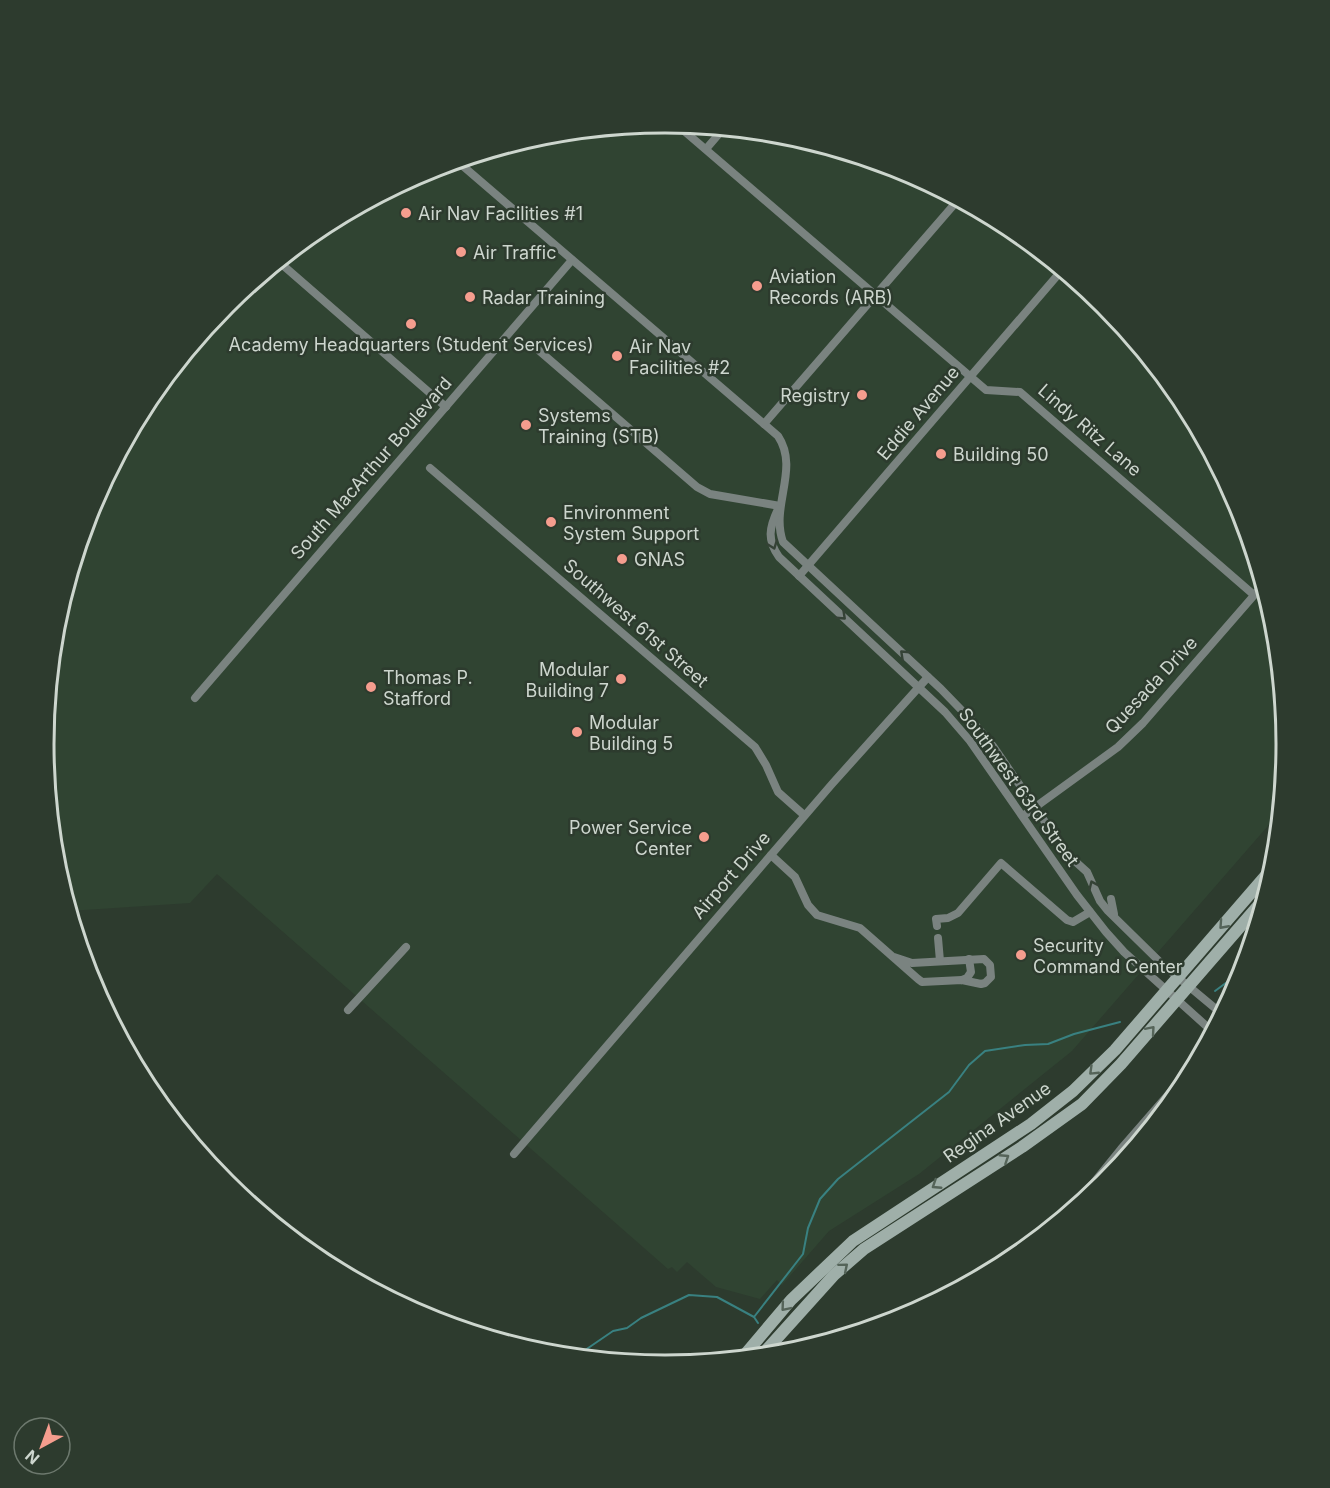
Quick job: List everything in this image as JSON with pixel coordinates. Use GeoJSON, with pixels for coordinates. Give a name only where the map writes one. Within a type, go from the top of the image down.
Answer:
{"type":"FeatureCollection","features":[{"type":"Feature","properties":{"kind":"main road","name":"Regina Avenue"},"geometry":{"type":"LineString","coordinates":[[750,1349],[792,1300],[834,1257],[878,1224],[1031,1124],[1073,1091],[1114,1050],[1259,883]]}},
{"type":"Feature","properties":{"kind":"main road","name":"Regina Avenue"},"geometry":{"type":"LineString","coordinates":[[771,1345],[834,1275],[864,1249],[1022,1147],[1082,1104],[1121,1064],[1252,914]]}},
{"type":"Feature","properties":{"kind":"street","name":"Lindy Ritz Lane"},"geometry":{"type":"LineString","coordinates":[[692,134],[706,149],[986,390],[1020,392],[1254,595]]}},
{"type":"Feature","properties":{"kind":"street"},"geometry":{"type":"LineString","coordinates":[[706,149],[718,135]]}},
{"type":"Feature","properties":{"kind":"street","name":"Southwest 63rd Street"},"geometry":{"type":"LineString","coordinates":[[464,167],[778,436],[784,445],[788,467],[780,506],[779,531],[783,542],[973,722],[1067,854],[1087,872],[1100,901],[1120,925],[1176,977],[1216,1008]]}},
{"type":"Feature","properties":{"kind":"street"},"geometry":{"type":"LineString","coordinates":[[764,424],[953,206]]}},
{"type":"Feature","properties":{"kind":"street","name":"South MacArthur Boulevard"},"geometry":{"type":"LineString","coordinates":[[195,698],[572,260]]}},
{"type":"Feature","properties":{"kind":"street"},"geometry":{"type":"LineString","coordinates":[[284,266],[446,407]]}},
{"type":"Feature","properties":{"kind":"street","name":"Eddie Avenue"},"geometry":{"type":"LineString","coordinates":[[799,576],[1057,276]]}},
{"type":"Feature","properties":{"kind":"street"},"geometry":{"type":"LineString","coordinates":[[536,348],[697,487],[710,494],[780,506]]}},
{"type":"Feature","properties":{"kind":"street","name":"Southwest 61st Street"},"geometry":{"type":"LineString","coordinates":[[430,468],[755,747],[778,792],[804,816]]}},
{"type":"Feature","properties":{"kind":"street","name":"Southwest 63rd Street"},"geometry":{"type":"LineString","coordinates":[[780,506],[771,524],[770,534],[772,547],[779,557],[945,712],[970,741],[1090,912],[1124,952],[1207,1026]]}},
{"type":"Feature","properties":{"kind":"street","name":"Quesada Drive"},"geometry":{"type":"LineString","coordinates":[[1023,816],[1118,747],[1143,723],[1256,592]]}},
{"type":"Feature","properties":{"kind":"street","name":"Airport Drive"},"geometry":{"type":"LineString","coordinates":[[513,1154],[804,816],[928,677]]}},
{"type":"Feature","properties":{"kind":"street"},"geometry":{"type":"LineString","coordinates":[[771,855],[795,877],[808,904],[818,915],[860,928],[922,982],[962,980],[981,984],[989,980],[991,976],[988,961],[984,958],[912,963],[894,957]]}},
{"type":"Feature","properties":{"kind":"street"},"geometry":{"type":"LineString","coordinates":[[936,923],[953,917],[1001,863],[1067,920],[1073,922],[1090,912]]}},
{"type":"Feature","properties":{"kind":"street"},"geometry":{"type":"LineString","coordinates":[[1111,899],[1114,915],[1120,925]]}},
{"type":"Feature","properties":{"kind":"street"},"geometry":{"type":"LineString","coordinates":[[938,938],[940,961]]}},
{"type":"Feature","properties":{"kind":"street"},"geometry":{"type":"LineString","coordinates":[[348,1010],[406,947]]}},
{"type":"Feature","properties":{"kind":"street"},"geometry":{"type":"LineString","coordinates":[[962,980],[967,978],[971,972],[969,959]]}},
{"type":"Feature","properties":{"kind":"street"},"geometry":{"type":"LineString","coordinates":[[1113,1158],[1151,1114]]}},
{"type":"Feature","properties":{"kind":"shaded area"},"geometry":{"type":"Polygon","coordinates":[[[625,134],[705,134],[745,138],[823,154],[861,165],[935,196],[1004,236],[1037,259],[1097,312],[1124,341],[1150,372],[1194,438],[1213,474],[1244,548],[1264,625],[1275,704],[1275,784],[1271,822],[1072,1051],[919,1174],[829,1231],[782,1285],[777,1280],[760,1299],[716,1287],[687,1262],[677,1272],[672,1267],[668,1269],[217,874],[190,903],[77,910],[59,824],[54,744],[59,664],[75,586],[86,548],[117,474],[136,438],[180,372],[233,312],[293,259],[326,236],[395,196],[469,165],[507,154],[585,138],[625,134]]]}},
{"type":"Feature","properties":{"kind":"waterway"},"geometry":{"type":"LineString","coordinates":[[1215,991],[1227,982]]}},
{"type":"Feature","properties":{"kind":"waterway"},"geometry":{"type":"LineString","coordinates":[[585,1350],[613,1331],[627,1328],[641,1318],[689,1295],[717,1297],[754,1317],[803,1254],[808,1228],[820,1199],[838,1179],[949,1092],[969,1065],[985,1051],[1048,1044],[1074,1034],[1120,1022]]}},
{"type":"Feature","properties":{"kind":"waterway"},"geometry":{"type":"LineString","coordinates":[[754,1317],[758,1323]]}},
{"type":"Feature","properties":{"kind":"place","name":"Air Nav Facilities #1"},"geometry":{"type":"Point","coordinates":[406,213]}},
{"type":"Feature","properties":{"kind":"place","name":"Air Traffic"},"geometry":{"type":"Point","coordinates":[461,252]}},
{"type":"Feature","properties":{"kind":"place","name":"Aviation Records (ARB)"},"geometry":{"type":"Point","coordinates":[757,286]}},
{"type":"Feature","properties":{"kind":"place","name":"Radar Training"},"geometry":{"type":"Point","coordinates":[470,297]}},
{"type":"Feature","properties":{"kind":"place","name":"Academy Headquarters (Student Services)"},"geometry":{"type":"Point","coordinates":[411,324]}},
{"type":"Feature","properties":{"kind":"place","name":"Air Nav Facilities #2"},"geometry":{"type":"Point","coordinates":[617,356]}},
{"type":"Feature","properties":{"kind":"place","name":"Registry"},"geometry":{"type":"Point","coordinates":[862,395]}},
{"type":"Feature","properties":{"kind":"place","name":"Systems Training (STB)"},"geometry":{"type":"Point","coordinates":[526,425]}},
{"type":"Feature","properties":{"kind":"place","name":"Building 50"},"geometry":{"type":"Point","coordinates":[941,454]}},
{"type":"Feature","properties":{"kind":"place","name":"Environment System Support"},"geometry":{"type":"Point","coordinates":[551,522]}},
{"type":"Feature","properties":{"kind":"place","name":"GNAS"},"geometry":{"type":"Point","coordinates":[622,559]}},
{"type":"Feature","properties":{"kind":"place","name":"Modular Building 7"},"geometry":{"type":"Point","coordinates":[621,679]}},
{"type":"Feature","properties":{"kind":"place","name":"Thomas P. Stafford"},"geometry":{"type":"Point","coordinates":[371,687]}},
{"type":"Feature","properties":{"kind":"place","name":"Modular Building 5"},"geometry":{"type":"Point","coordinates":[577,732]}},
{"type":"Feature","properties":{"kind":"place","name":"Power Service Center"},"geometry":{"type":"Point","coordinates":[704,837]}},
{"type":"Feature","properties":{"kind":"place","name":"Security Command Center"},"geometry":{"type":"Point","coordinates":[1021,955]}}]}
